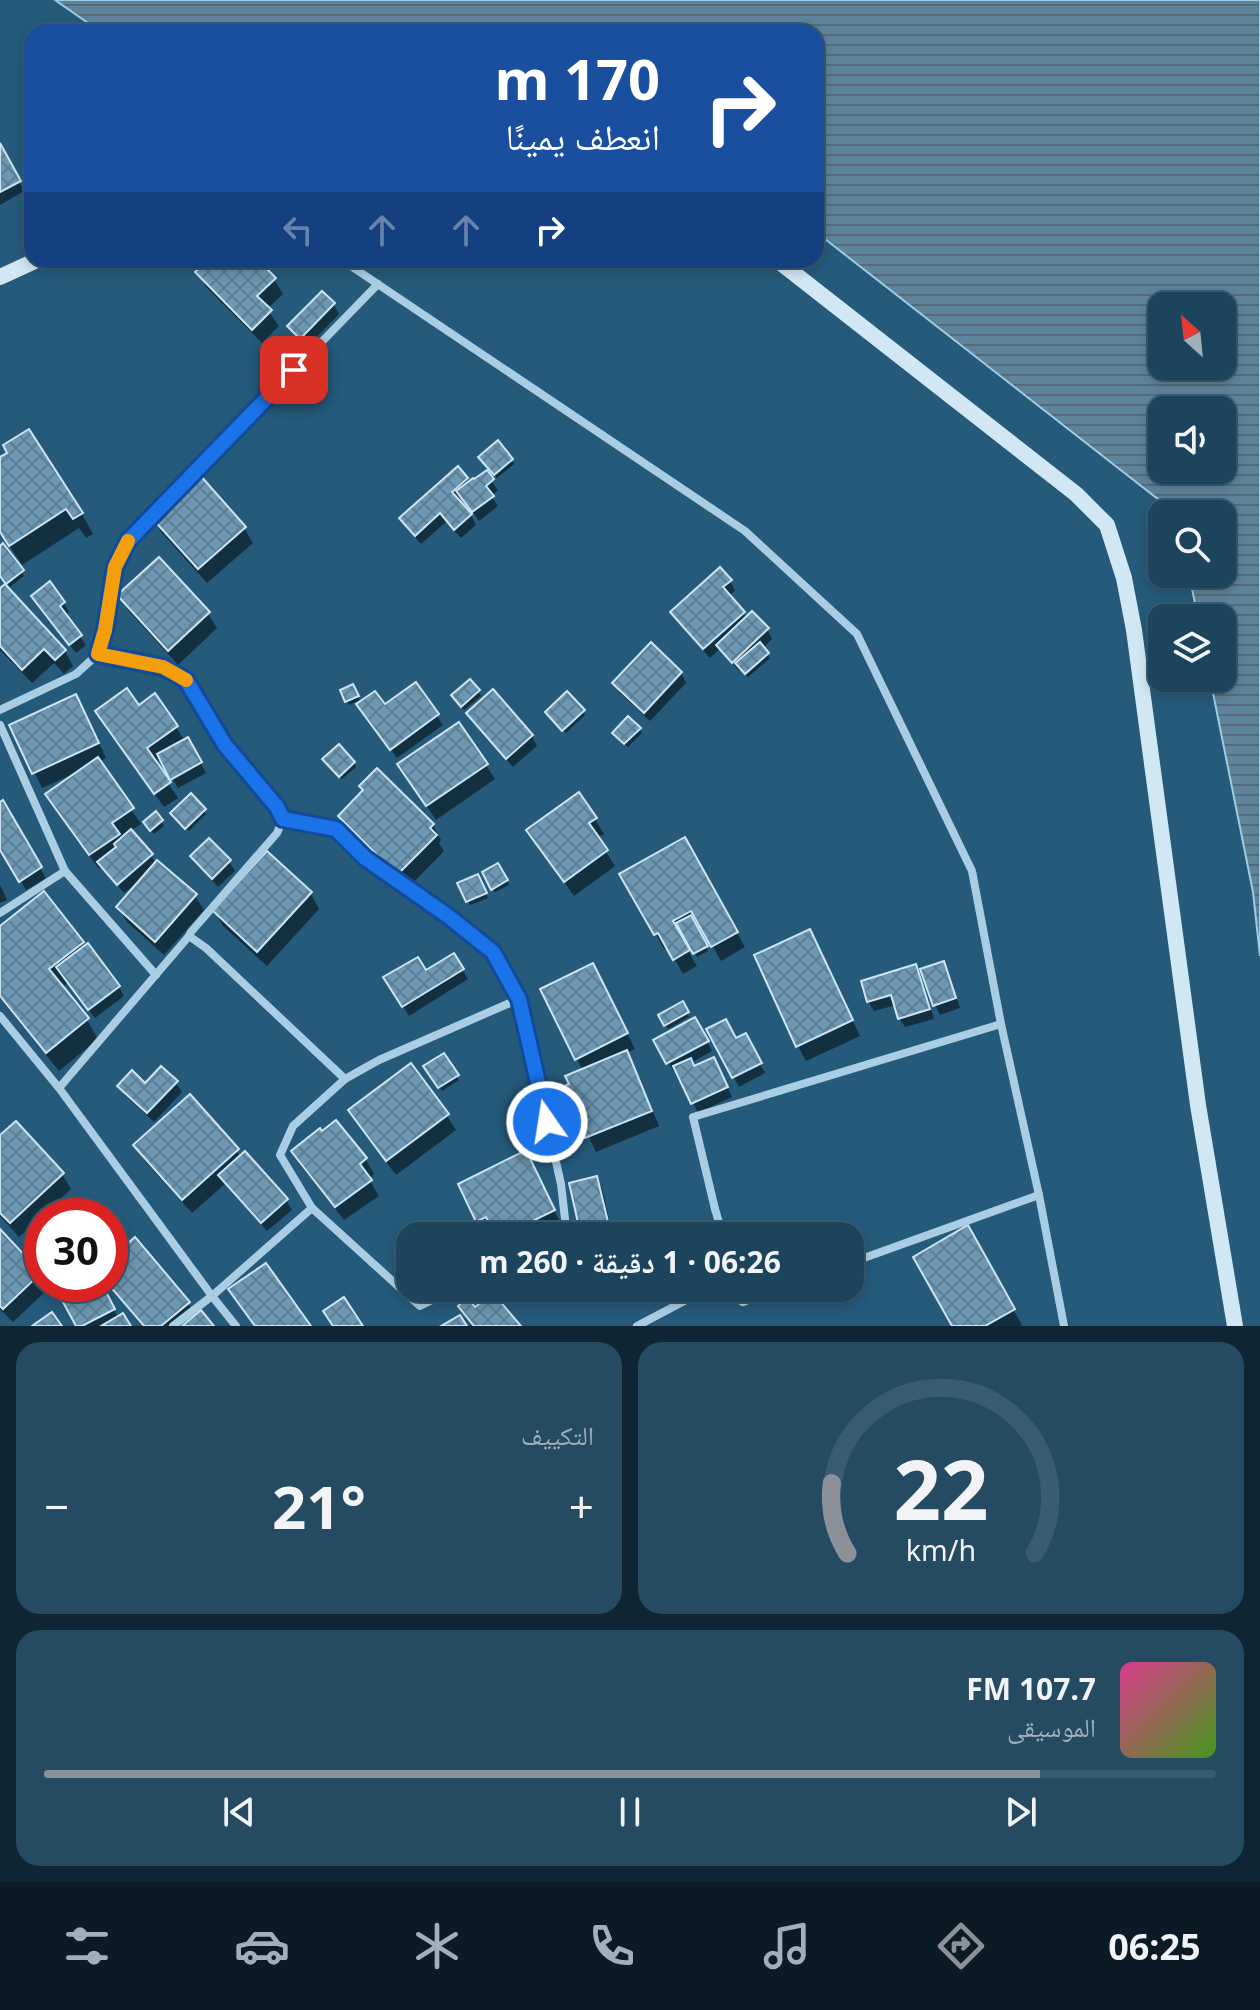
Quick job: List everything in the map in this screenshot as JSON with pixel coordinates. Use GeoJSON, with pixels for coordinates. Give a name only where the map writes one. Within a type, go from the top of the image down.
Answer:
{"type":"FeatureCollection","features":[{"type":"Feature","properties":{"kind":"street"},"geometry":{"type":"LineString","coordinates":[[0,277],[24,266]]}},
{"type":"Feature","properties":{"kind":"street"},"geometry":{"type":"LineString","coordinates":[[354,268],[745,531],[857,634],[972,871],[1064,1326]]}},
{"type":"Feature","properties":{"kind":"street"},"geometry":{"type":"LineString","coordinates":[[787,268],[1076,494],[1107,525],[1124,578],[1134,630],[1198,1105],[1235,1326]]}},
{"type":"Feature","properties":{"kind":"street"},"geometry":{"type":"LineString","coordinates":[[0,710],[76,674],[98,654],[115,567],[128,541],[378,284]]}},
{"type":"Feature","properties":{"kind":"street"},"geometry":{"type":"LineString","coordinates":[[59,1088],[277,833],[283,819],[277,807],[225,745],[186,680],[163,667],[98,654]]}},
{"type":"Feature","properties":{"kind":"street"},"geometry":{"type":"LineString","coordinates":[[0,725],[65,871],[156,975]]}},
{"type":"Feature","properties":{"kind":"street"},"geometry":{"type":"LineString","coordinates":[[283,819],[336,829],[365,858],[493,952],[519,999],[561,1184],[565,1222]]}},
{"type":"Feature","properties":{"kind":"street"},"geometry":{"type":"LineString","coordinates":[[0,913],[65,871]]}},
{"type":"Feature","properties":{"kind":"street"},"geometry":{"type":"LineString","coordinates":[[189,936],[206,948],[345,1079]]}},
{"type":"Feature","properties":{"kind":"street"},"geometry":{"type":"LineString","coordinates":[[396,1284],[312,1208],[280,1155],[293,1126],[345,1079],[379,1060],[519,999]]}},
{"type":"Feature","properties":{"kind":"street"},"geometry":{"type":"LineString","coordinates":[[0,1016],[59,1088],[236,1326]]}},
{"type":"Feature","properties":{"kind":"street"},"geometry":{"type":"LineString","coordinates":[[719,1222],[693,1117],[1001,1024]]}},
{"type":"Feature","properties":{"kind":"street"},"geometry":{"type":"LineString","coordinates":[[864,1258],[1039,1195]]}},
{"type":"Feature","properties":{"kind":"street"},"geometry":{"type":"LineString","coordinates":[[173,1326],[312,1208]]}},
{"type":"Feature","properties":{"kind":"street"},"geometry":{"type":"LineString","coordinates":[[637,1326],[682,1302]]}},
{"type":"Feature","properties":{"kind":"water"},"geometry":{"type":"Polygon","coordinates":[[[55,0],[1260,0],[1260,956],[1253,892],[1213,692],[1236,692],[1236,604],[1195,604],[1192,588],[1236,588],[1236,500],[1159,500],[824,238],[824,24],[90,24],[55,0]]]}},
{"type":"Feature","properties":{"kind":"building"},"geometry":{"type":"Polygon","coordinates":[[[0,143],[21,181],[0,192],[0,143]]]}},
{"type":"Feature","properties":{"kind":"building"},"geometry":{"type":"Polygon","coordinates":[[[199,268],[266,268],[276,278],[257,296],[272,310],[252,330],[195,272],[199,268]]]}},
{"type":"Feature","properties":{"kind":"building"},"geometry":{"type":"Polygon","coordinates":[[[322,291],[335,303],[300,339],[287,326],[322,291]]]}},
{"type":"Feature","properties":{"kind":"building"},"geometry":{"type":"Polygon","coordinates":[[[29,429],[83,513],[73,519],[66,509],[9,546],[0,532],[0,457],[7,453],[3,445],[29,429]]]}},
{"type":"Feature","properties":{"kind":"building"},"geometry":{"type":"Polygon","coordinates":[[[498,440],[513,459],[494,475],[478,457],[498,440]]]}},
{"type":"Feature","properties":{"kind":"building"},"geometry":{"type":"Polygon","coordinates":[[[458,466],[468,478],[452,492],[472,514],[454,530],[440,513],[415,536],[399,518],[458,466]]]}},
{"type":"Feature","properties":{"kind":"building"},"geometry":{"type":"Polygon","coordinates":[[[487,470],[494,479],[486,486],[494,496],[472,512],[456,491],[487,470]]]}},
{"type":"Feature","properties":{"kind":"building"},"geometry":{"type":"Polygon","coordinates":[[[199,474],[246,527],[198,569],[151,517],[199,474]]]}},
{"type":"Feature","properties":{"kind":"building"},"geometry":{"type":"Polygon","coordinates":[[[3,543],[24,570],[6,584],[0,576],[0,546],[3,543]]]}},
{"type":"Feature","properties":{"kind":"building"},"geometry":{"type":"Polygon","coordinates":[[[159,557],[210,612],[168,651],[117,595],[159,557]]]}},
{"type":"Feature","properties":{"kind":"building"},"geometry":{"type":"Polygon","coordinates":[[[720,567],[732,580],[723,587],[745,612],[703,649],[670,612],[720,567]]]}},
{"type":"Feature","properties":{"kind":"building"},"geometry":{"type":"Polygon","coordinates":[[[50,581],[65,602],[60,606],[82,635],[69,645],[31,596],[50,581]]]}},
{"type":"Feature","properties":{"kind":"building"},"geometry":{"type":"Polygon","coordinates":[[[5,584],[66,650],[55,660],[44,649],[22,670],[0,646],[0,588],[5,584]]]}},
{"type":"Feature","properties":{"kind":"building"},"geometry":{"type":"Polygon","coordinates":[[[752,611],[769,628],[732,663],[716,645],[752,611]]]}},
{"type":"Feature","properties":{"kind":"building"},"geometry":{"type":"Polygon","coordinates":[[[651,642],[682,672],[644,713],[612,683],[651,642]]]}},
{"type":"Feature","properties":{"kind":"building"},"geometry":{"type":"Polygon","coordinates":[[[760,642],[769,653],[745,674],[735,663],[760,642]]]}},
{"type":"Feature","properties":{"kind":"building"},"geometry":{"type":"Polygon","coordinates":[[[470,679],[480,690],[461,707],[451,695],[470,679]]]}},
{"type":"Feature","properties":{"kind":"building"},"geometry":{"type":"Polygon","coordinates":[[[416,682],[439,714],[390,750],[356,704],[375,691],[385,704],[416,682]]]}},
{"type":"Feature","properties":{"kind":"building"},"geometry":{"type":"Polygon","coordinates":[[[353,684],[359,696],[345,702],[340,690],[353,684]]]}},
{"type":"Feature","properties":{"kind":"building"},"geometry":{"type":"Polygon","coordinates":[[[127,688],[139,705],[155,693],[178,726],[147,748],[171,782],[154,794],[95,711],[127,688]]]}},
{"type":"Feature","properties":{"kind":"building"},"geometry":{"type":"Polygon","coordinates":[[[493,689],[533,735],[506,759],[466,713],[493,689]]]}},
{"type":"Feature","properties":{"kind":"building"},"geometry":{"type":"Polygon","coordinates":[[[567,691],[585,710],[562,731],[545,712],[567,691]]]}},
{"type":"Feature","properties":{"kind":"building"},"geometry":{"type":"Polygon","coordinates":[[[76,694],[99,743],[32,774],[9,725],[76,694]]]}},
{"type":"Feature","properties":{"kind":"building"},"geometry":{"type":"Polygon","coordinates":[[[628,716],[641,728],[624,744],[612,733],[628,716]]]}},
{"type":"Feature","properties":{"kind":"building"},"geometry":{"type":"Polygon","coordinates":[[[459,722],[488,764],[426,806],[397,764],[459,722]]]}},
{"type":"Feature","properties":{"kind":"building"},"geometry":{"type":"Polygon","coordinates":[[[188,737],[202,762],[170,780],[157,754],[188,737]]]}},
{"type":"Feature","properties":{"kind":"building"},"geometry":{"type":"Polygon","coordinates":[[[339,744],[355,762],[339,777],[322,759],[339,744]]]}},
{"type":"Feature","properties":{"kind":"building"},"geometry":{"type":"Polygon","coordinates":[[[98,757],[134,808],[112,823],[120,834],[89,855],[45,794],[98,757]]]}},
{"type":"Feature","properties":{"kind":"building"},"geometry":{"type":"Polygon","coordinates":[[[377,768],[434,824],[430,828],[437,835],[397,875],[338,816],[363,790],[359,786],[377,768]]]}},
{"type":"Feature","properties":{"kind":"building"},"geometry":{"type":"Polygon","coordinates":[[[579,792],[597,818],[589,823],[608,850],[564,882],[526,830],[579,792]]]}},
{"type":"Feature","properties":{"kind":"building"},"geometry":{"type":"Polygon","coordinates":[[[191,793],[206,809],[185,829],[170,813],[191,793]]]}},
{"type":"Feature","properties":{"kind":"building"},"geometry":{"type":"Polygon","coordinates":[[[3,800],[42,867],[19,882],[0,850],[0,802],[3,800]]]}},
{"type":"Feature","properties":{"kind":"building"},"geometry":{"type":"Polygon","coordinates":[[[156,811],[163,820],[150,831],[143,822],[156,811]]]}},
{"type":"Feature","properties":{"kind":"building"},"geometry":{"type":"Polygon","coordinates":[[[131,829],[153,854],[117,885],[97,862],[116,847],[114,844],[131,829]]]}},
{"type":"Feature","properties":{"kind":"building"},"geometry":{"type":"Polygon","coordinates":[[[685,837],[738,932],[711,947],[691,911],[673,921],[690,950],[673,960],[658,933],[654,935],[619,874],[685,837]]]}},
{"type":"Feature","properties":{"kind":"building"},"geometry":{"type":"Polygon","coordinates":[[[209,838],[231,860],[212,879],[190,856],[209,838]]]}},
{"type":"Feature","properties":{"kind":"building"},"geometry":{"type":"Polygon","coordinates":[[[267,851],[312,892],[257,952],[212,910],[267,851]]]}},
{"type":"Feature","properties":{"kind":"building"},"geometry":{"type":"Polygon","coordinates":[[[157,860],[197,894],[155,942],[116,907],[157,860]]]}},
{"type":"Feature","properties":{"kind":"building"},"geometry":{"type":"Polygon","coordinates":[[[498,863],[508,880],[491,890],[482,872],[498,863]]]}},
{"type":"Feature","properties":{"kind":"building"},"geometry":{"type":"Polygon","coordinates":[[[478,874],[487,893],[466,902],[457,883],[478,874]]]}},
{"type":"Feature","properties":{"kind":"building"},"geometry":{"type":"Polygon","coordinates":[[[44,891],[84,942],[49,969],[89,1018],[46,1053],[0,996],[0,926],[44,891]]]}},
{"type":"Feature","properties":{"kind":"building"},"geometry":{"type":"Polygon","coordinates":[[[691,915],[708,946],[693,954],[676,923],[691,915]]]}},
{"type":"Feature","properties":{"kind":"building"},"geometry":{"type":"Polygon","coordinates":[[[810,929],[853,1020],[796,1047],[754,955],[810,929]]]}},
{"type":"Feature","properties":{"kind":"building"},"geometry":{"type":"Polygon","coordinates":[[[88,943],[120,986],[88,1010],[56,967],[88,943]]]}},
{"type":"Feature","properties":{"kind":"building"},"geometry":{"type":"Polygon","coordinates":[[[454,953],[464,969],[402,1007],[383,977],[418,957],[426,970],[454,953]]]}},
{"type":"Feature","properties":{"kind":"building"},"geometry":{"type":"Polygon","coordinates":[[[944,961],[956,998],[933,1006],[920,969],[944,961]]]}},
{"type":"Feature","properties":{"kind":"building"},"geometry":{"type":"Polygon","coordinates":[[[593,963],[628,1033],[575,1060],[540,989],[593,963]]]}},
{"type":"Feature","properties":{"kind":"building"},"geometry":{"type":"Polygon","coordinates":[[[916,964],[930,1009],[898,1019],[891,995],[867,1002],[861,981],[916,964]]]}},
{"type":"Feature","properties":{"kind":"building"},"geometry":{"type":"Polygon","coordinates":[[[683,1001],[689,1012],[664,1026],[658,1015],[683,1001]]]}},
{"type":"Feature","properties":{"kind":"building"},"geometry":{"type":"Polygon","coordinates":[[[695,1017],[709,1041],[666,1064],[653,1040],[695,1017]]]}},
{"type":"Feature","properties":{"kind":"building"},"geometry":{"type":"Polygon","coordinates":[[[726,1019],[736,1038],[746,1033],[762,1063],[732,1078],[706,1029],[726,1019]]]}},
{"type":"Feature","properties":{"kind":"building"},"geometry":{"type":"Polygon","coordinates":[[[627,1050],[652,1111],[585,1138],[570,1100],[558,1105],[552,1091],[569,1084],[565,1076],[627,1050]]]}},
{"type":"Feature","properties":{"kind":"building"},"geometry":{"type":"Polygon","coordinates":[[[444,1053],[459,1075],[438,1088],[423,1066],[444,1053]]]}},
{"type":"Feature","properties":{"kind":"building"},"geometry":{"type":"Polygon","coordinates":[[[714,1057],[728,1087],[691,1104],[673,1066],[691,1058],[694,1066],[714,1057]]]}},
{"type":"Feature","properties":{"kind":"building"},"geometry":{"type":"Polygon","coordinates":[[[411,1063],[449,1114],[386,1161],[348,1110],[411,1063]]]}},
{"type":"Feature","properties":{"kind":"building"},"geometry":{"type":"Polygon","coordinates":[[[161,1066],[178,1081],[147,1113],[117,1086],[132,1070],[145,1083],[161,1066]]]}},
{"type":"Feature","properties":{"kind":"building"},"geometry":{"type":"Polygon","coordinates":[[[190,1094],[239,1149],[182,1200],[133,1145],[190,1094]]]}},
{"type":"Feature","properties":{"kind":"building"},"geometry":{"type":"Polygon","coordinates":[[[336,1120],[367,1158],[360,1164],[372,1180],[335,1207],[291,1151],[320,1128],[322,1131],[336,1120]]]}},
{"type":"Feature","properties":{"kind":"building"},"geometry":{"type":"Polygon","coordinates":[[[16,1121],[64,1173],[37,1198],[24,1198],[24,1210],[10,1223],[0,1213],[0,1135],[16,1121]]]}},
{"type":"Feature","properties":{"kind":"building"},"geometry":{"type":"Polygon","coordinates":[[[526,1150],[555,1210],[531,1222],[488,1222],[486,1217],[476,1222],[458,1184],[526,1150]]]}},
{"type":"Feature","properties":{"kind":"building"},"geometry":{"type":"Polygon","coordinates":[[[245,1151],[288,1199],[261,1223],[218,1175],[245,1151]]]}},
{"type":"Feature","properties":{"kind":"building"},"geometry":{"type":"Polygon","coordinates":[[[597,1176],[608,1222],[578,1222],[569,1183],[597,1176]]]}},
{"type":"Feature","properties":{"kind":"building"},"geometry":{"type":"Polygon","coordinates":[[[968,1225],[1015,1309],[985,1326],[952,1326],[913,1257],[968,1225]]]}},
{"type":"Feature","properties":{"kind":"building"},"geometry":{"type":"Polygon","coordinates":[[[0,1229],[24,1255],[24,1289],[3,1309],[0,1306],[0,1229]]]}},
{"type":"Feature","properties":{"kind":"building"},"geometry":{"type":"Polygon","coordinates":[[[135,1237],[190,1302],[161,1326],[144,1326],[123,1302],[128,1302],[128,1243],[135,1237]]]}},
{"type":"Feature","properties":{"kind":"building"},"geometry":{"type":"Polygon","coordinates":[[[266,1263],[311,1326],[255,1326],[228,1289],[266,1263]]]}},
{"type":"Feature","properties":{"kind":"building"},"geometry":{"type":"Polygon","coordinates":[[[344,1297],[363,1326],[333,1326],[323,1311],[344,1297]]]}},
{"type":"Feature","properties":{"kind":"building"},"geometry":{"type":"Polygon","coordinates":[[[63,1302],[111,1302],[115,1309],[76,1326],[63,1302]]]}},
{"type":"Feature","properties":{"kind":"building"},"geometry":{"type":"Polygon","coordinates":[[[462,1302],[471,1302],[475,1307],[481,1302],[501,1302],[521,1326],[474,1326],[458,1306],[462,1302]]]}},
{"type":"Feature","properties":{"kind":"building"},"geometry":{"type":"Polygon","coordinates":[[[201,1310],[214,1326],[182,1326],[201,1310]]]}},
{"type":"Feature","properties":{"kind":"building"},"geometry":{"type":"Polygon","coordinates":[[[52,1312],[62,1326],[32,1326],[52,1312]]]}},
{"type":"Feature","properties":{"kind":"building"},"geometry":{"type":"Polygon","coordinates":[[[123,1313],[131,1326],[101,1326],[123,1313]]]}},
{"type":"Feature","properties":{"kind":"building"},"geometry":{"type":"Polygon","coordinates":[[[460,1315],[467,1326],[441,1326],[460,1315]]]}},
{"type":"Feature","properties":{"kind":"slow traffic"},"geometry":{"type":"LineString","coordinates":[[128,541],[115,567],[98,654],[163,667],[186,680]]}},
{"type":"Feature","properties":{"kind":"route"},"geometry":{"type":"LineString","coordinates":[[294,370],[128,541],[115,567],[98,654],[163,667],[186,680],[225,745],[277,807],[283,819],[336,829],[365,858],[493,952],[519,999],[547,1122]]}}]}
